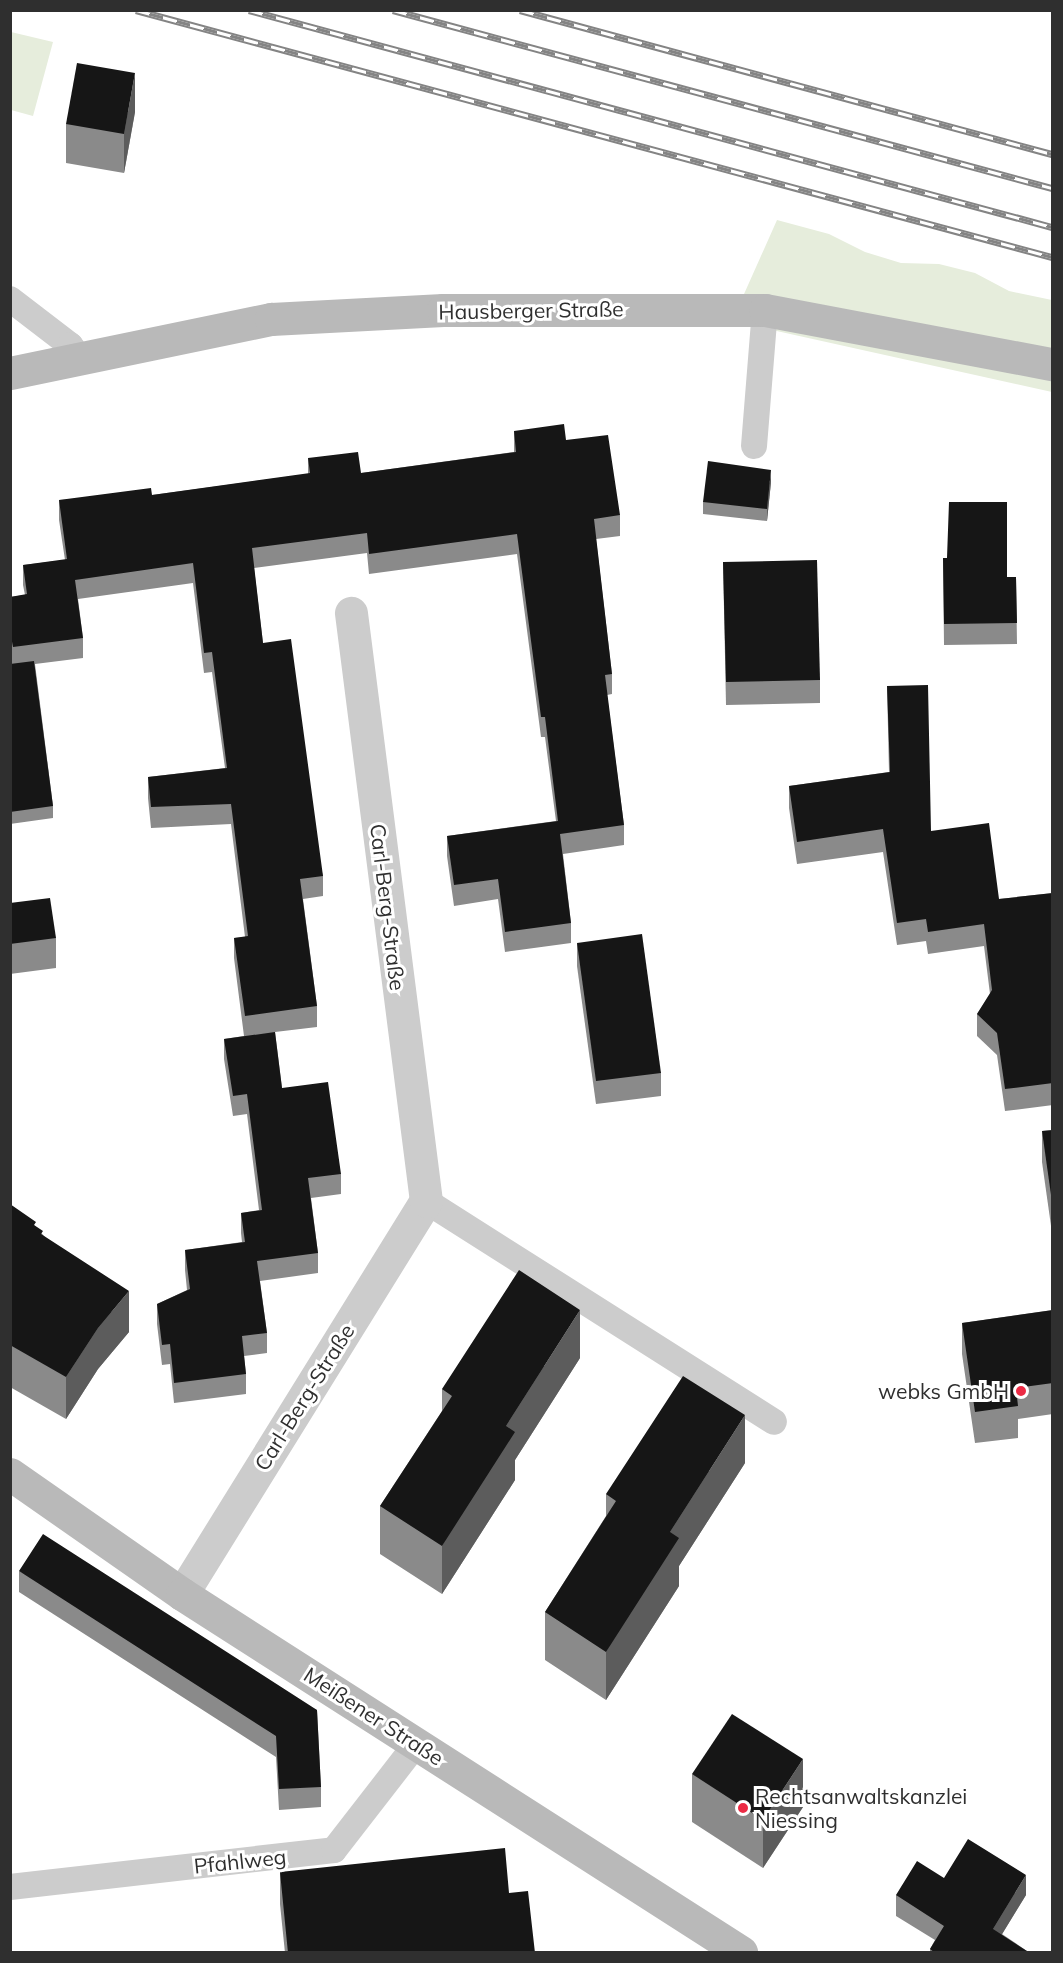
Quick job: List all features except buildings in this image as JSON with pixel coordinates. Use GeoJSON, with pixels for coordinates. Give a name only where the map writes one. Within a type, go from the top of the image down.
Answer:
{"type":"FeatureCollection","features":[{"type":"Feature","properties":{"kind":"main road","name":"Hausberger Straße"},"geometry":{"type":"LineString","coordinates":[[10,373],[271,319],[443,310],[765,310],[1053,364]]}},
{"type":"Feature","properties":{"kind":"main road","name":"Meißener Straße"},"geometry":{"type":"LineString","coordinates":[[10,1474],[182,1594],[741,1953]]}},
{"type":"Feature","properties":{"kind":"street","name":"Carl-Berg-Straße"},"geometry":{"type":"LineString","coordinates":[[182,1594],[426,1201],[351,613]]}},
{"type":"Feature","properties":{"kind":"lane"},"geometry":{"type":"LineString","coordinates":[[10,299],[70,345],[80,359]]}},
{"type":"Feature","properties":{"kind":"lane"},"geometry":{"type":"LineString","coordinates":[[753,446],[765,310]]}},
{"type":"Feature","properties":{"kind":"lane"},"geometry":{"type":"LineString","coordinates":[[426,1201],[774,1422]]}},
{"type":"Feature","properties":{"kind":"lane","name":"Pfahlweg"},"geometry":{"type":"LineString","coordinates":[[10,1887],[334,1850],[417,1743]]}},
{"type":"Feature","properties":{"kind":"green space"},"geometry":{"type":"Polygon","coordinates":[[[11,32],[53,42],[33,116],[11,110],[11,32]]]}},
{"type":"Feature","properties":{"kind":"green space"},"geometry":{"type":"Polygon","coordinates":[[[777,220],[829,234],[865,252],[901,263],[939,264],[975,273],[1009,291],[1052,300],[1052,392],[732,321],[777,220]]]}},
{"type":"Feature","properties":{"kind":"railway"},"geometry":{"type":"LineString","coordinates":[[136,10],[1052,257]]}},
{"type":"Feature","properties":{"kind":"railway"},"geometry":{"type":"LineString","coordinates":[[249,10],[1052,227]]}},
{"type":"Feature","properties":{"kind":"railway"},"geometry":{"type":"LineString","coordinates":[[393,10],[1052,188]]}},
{"type":"Feature","properties":{"kind":"railway"},"geometry":{"type":"LineString","coordinates":[[520,10],[1052,154]]}},
{"type":"Feature","properties":{"kind":"place","name":"webks GmbH"},"geometry":{"type":"Point","coordinates":[1021,1391]}},
{"type":"Feature","properties":{"kind":"place","name":"Rechtsanwaltskanzlei Niessing"},"geometry":{"type":"Point","coordinates":[743,1808]}}]}
